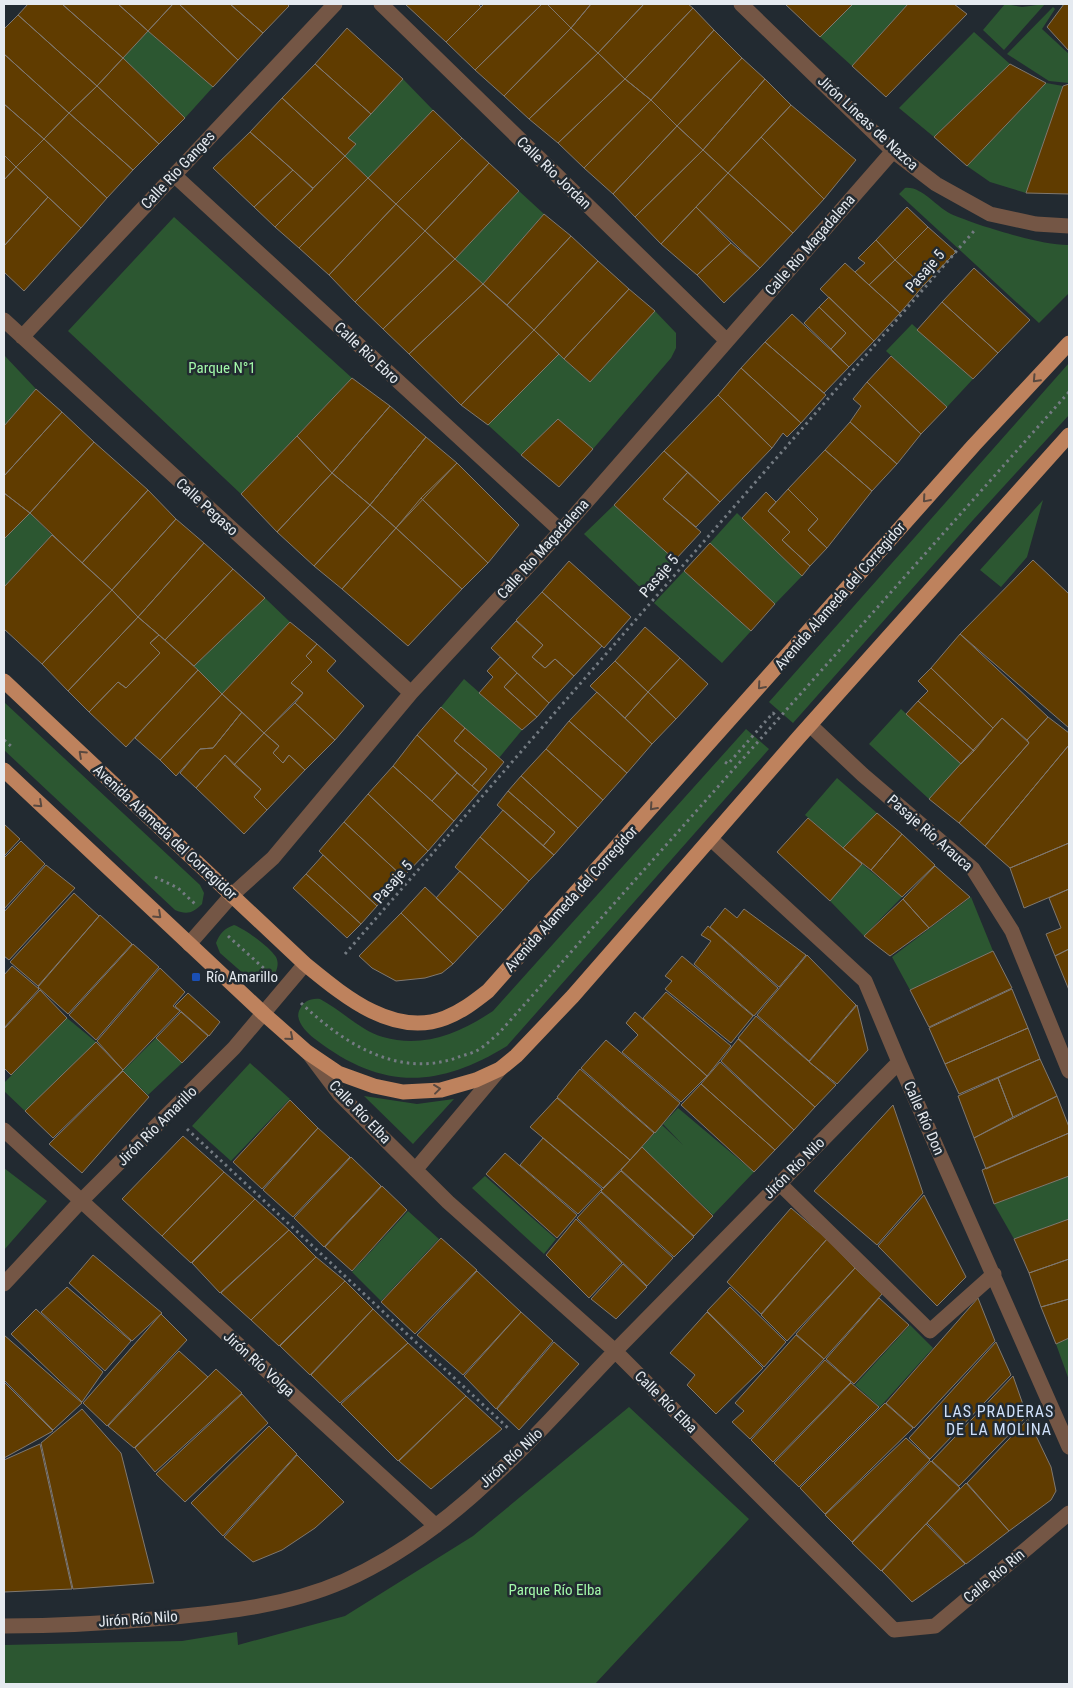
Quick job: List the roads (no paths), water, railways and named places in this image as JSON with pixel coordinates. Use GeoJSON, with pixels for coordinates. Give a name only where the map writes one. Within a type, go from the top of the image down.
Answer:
{"type":"FeatureCollection","features":[{"type":"Feature","properties":{"kind":"main road","name":"Avenida Alameda del Corregidor"},"geometry":{"type":"LineString","coordinates":[[4,681],[305,964],[342,993],[367,1008],[395,1021],[420,1024],[445,1018],[465,1009],[488,992],[967,452],[1069,343]]}},
{"type":"Feature","properties":{"kind":"main road"},"geometry":{"type":"LineString","coordinates":[[4,770],[264,1014],[308,1052],[338,1073],[374,1086],[403,1092],[441,1090],[476,1080],[500,1069],[516,1056],[566,1003],[810,725],[1069,435]]}},
{"type":"Feature","properties":{"kind":"street","name":"Calle Rio Ganges"},"geometry":{"type":"LineString","coordinates":[[22,337],[335,4]]}},
{"type":"Feature","properties":{"kind":"street","name":"Calle Rio Jordan"},"geometry":{"type":"LineString","coordinates":[[381,4],[727,341]]}},
{"type":"Feature","properties":{"kind":"street","name":"Jirón Líneas de Nazca"},"geometry":{"type":"LineString","coordinates":[[741,4],[894,151],[936,184],[990,214],[1036,224],[1069,226]]}},
{"type":"Feature","properties":{"kind":"street","name":"Calle Rio Magadalena"},"geometry":{"type":"LineString","coordinates":[[189,944],[232,895],[273,858],[411,693],[561,531],[894,151]]}},
{"type":"Feature","properties":{"kind":"street","name":"Calle Rio Ebro"},"geometry":{"type":"LineString","coordinates":[[174,175],[561,531]]}},
{"type":"Feature","properties":{"kind":"street","name":"Calle Pegaso"},"geometry":{"type":"LineString","coordinates":[[4,320],[411,693]]}},
{"type":"Feature","properties":{"kind":"street","name":"Pasaje Río Arauca"},"geometry":{"type":"LineString","coordinates":[[810,725],[862,775],[973,869],[1012,931],[1069,1071]]}},
{"type":"Feature","properties":{"kind":"street","name":"Calle Río Don"},"geometry":{"type":"LineString","coordinates":[[711,839],[865,981],[1069,1447]]}},
{"type":"Feature","properties":{"kind":"street","name":"Jirón Río Amarillo"},"geometry":{"type":"LineString","coordinates":[[4,1284],[264,1014],[305,964]]}},
{"type":"Feature","properties":{"kind":"street","name":"Calle Río Elba"},"geometry":{"type":"LineString","coordinates":[[308,1052],[340,1095],[466,1219],[615,1352],[894,1630],[914,1628]]}},
{"type":"Feature","properties":{"kind":"street","name":"Jirón Río Nilo"},"geometry":{"type":"LineString","coordinates":[[4,1626],[124,1622],[240,1610],[293,1599],[341,1582],[387,1561],[436,1526],[527,1445],[615,1352],[899,1062]]}},
{"type":"Feature","properties":{"kind":"street"},"geometry":{"type":"LineString","coordinates":[[416,1169],[477,1100],[500,1069]]}},
{"type":"Feature","properties":{"kind":"street","name":"Jirón Río Volga"},"geometry":{"type":"LineString","coordinates":[[4,1130],[436,1526]]}},
{"type":"Feature","properties":{"kind":"street"},"geometry":{"type":"LineString","coordinates":[[780,1183],[930,1331],[994,1274]]}},
{"type":"Feature","properties":{"kind":"street","name":"Calle Río Rin"},"geometry":{"type":"LineString","coordinates":[[914,1628],[935,1626],[1069,1513]]}},
{"type":"Feature","properties":{"kind":"place","name":"Río Amarillo"},"geometry":{"type":"Point","coordinates":[196,977]}},
{"type":"Feature","properties":{"kind":"district","name":"LAS PRADERAS DE LA MOLINA"},"geometry":{"type":"Point","coordinates":[999,1420]}},
{"type":"Feature","properties":{"kind":"park label","name":"Parque N°1"},"geometry":{"type":"Point","coordinates":[222,368]}},
{"type":"Feature","properties":{"kind":"park label","name":"Parque Río Elba"},"geometry":{"type":"Point","coordinates":[555,1590]}}]}
